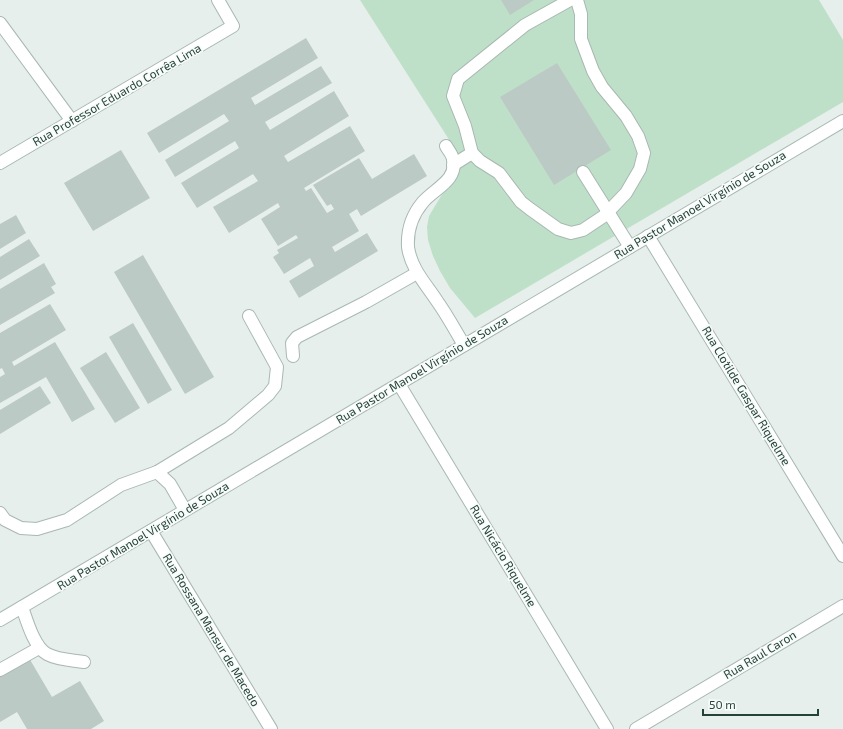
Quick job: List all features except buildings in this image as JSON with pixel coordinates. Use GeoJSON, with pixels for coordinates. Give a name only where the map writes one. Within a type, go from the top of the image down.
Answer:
{"type":"FeatureCollection","features":[{"type":"Feature","properties":{"kind":"street","name":"Rua Professor Eduardo Corrêa Lima"},"geometry":{"type":"LineString","coordinates":[[0,164],[233,26],[218,0]]}},
{"type":"Feature","properties":{"kind":"street"},"geometry":{"type":"LineString","coordinates":[[570,0],[525,25],[458,79],[453,96],[465,126],[472,153],[480,161],[499,173],[521,202],[558,229],[571,233],[583,230],[608,211],[626,193],[640,170],[644,153],[638,136],[626,116],[602,87],[594,71],[581,39],[581,14],[577,0]]}},
{"type":"Feature","properties":{"kind":"street"},"geometry":{"type":"LineString","coordinates":[[0,23],[72,121]]}},
{"type":"Feature","properties":{"kind":"street","name":"Rua Pastor Manoel Virgínio de Souza"},"geometry":{"type":"LineString","coordinates":[[0,620],[843,121]]}},
{"type":"Feature","properties":{"kind":"street"},"geometry":{"type":"LineString","coordinates":[[446,146],[454,159],[450,178],[423,202],[412,218],[409,227],[408,247],[410,257],[417,273],[436,299],[464,345]]}},
{"type":"Feature","properties":{"kind":"street"},"geometry":{"type":"LineString","coordinates":[[453,165],[472,153]]}},
{"type":"Feature","properties":{"kind":"street"},"geometry":{"type":"LineString","coordinates":[[584,172],[630,247]]}},
{"type":"Feature","properties":{"kind":"street","name":"Rua Clotilde Gaspar Riquelme"},"geometry":{"type":"LineString","coordinates":[[648,236],[843,556]]}},
{"type":"Feature","properties":{"kind":"street"},"geometry":{"type":"LineString","coordinates":[[293,356],[292,343],[297,337],[366,302],[417,273]]}},
{"type":"Feature","properties":{"kind":"street"},"geometry":{"type":"LineString","coordinates":[[0,513],[5,520],[21,528],[37,528],[67,520],[121,485],[157,472],[229,428],[268,395],[275,386],[277,367],[249,316]]}},
{"type":"Feature","properties":{"kind":"street","name":"Rua Nicácio Riquelme"},"geometry":{"type":"LineString","coordinates":[[399,384],[606,729]]}},
{"type":"Feature","properties":{"kind":"street"},"geometry":{"type":"LineString","coordinates":[[157,472],[170,484],[185,510]]}},
{"type":"Feature","properties":{"kind":"street","name":"Rua Rossana Mansur de Macedo"},"geometry":{"type":"LineString","coordinates":[[151,531],[271,729]]}},
{"type":"Feature","properties":{"kind":"street","name":"Rua Raul Caron"},"geometry":{"type":"LineString","coordinates":[[636,729],[843,606]]}},
{"type":"Feature","properties":{"kind":"street"},"geometry":{"type":"LineString","coordinates":[[22,607],[39,648],[46,654],[52,656],[84,662]]}},
{"type":"Feature","properties":{"kind":"street"},"geometry":{"type":"LineString","coordinates":[[0,670],[39,648]]}},
{"type":"Feature","properties":{"kind":"green space"},"geometry":{"type":"Polygon","coordinates":[[[360,0],[819,0],[843,40],[843,102],[475,318],[450,288],[433,256],[428,240],[427,227],[429,216],[450,184],[457,155],[448,138],[360,0]]]}}]}
